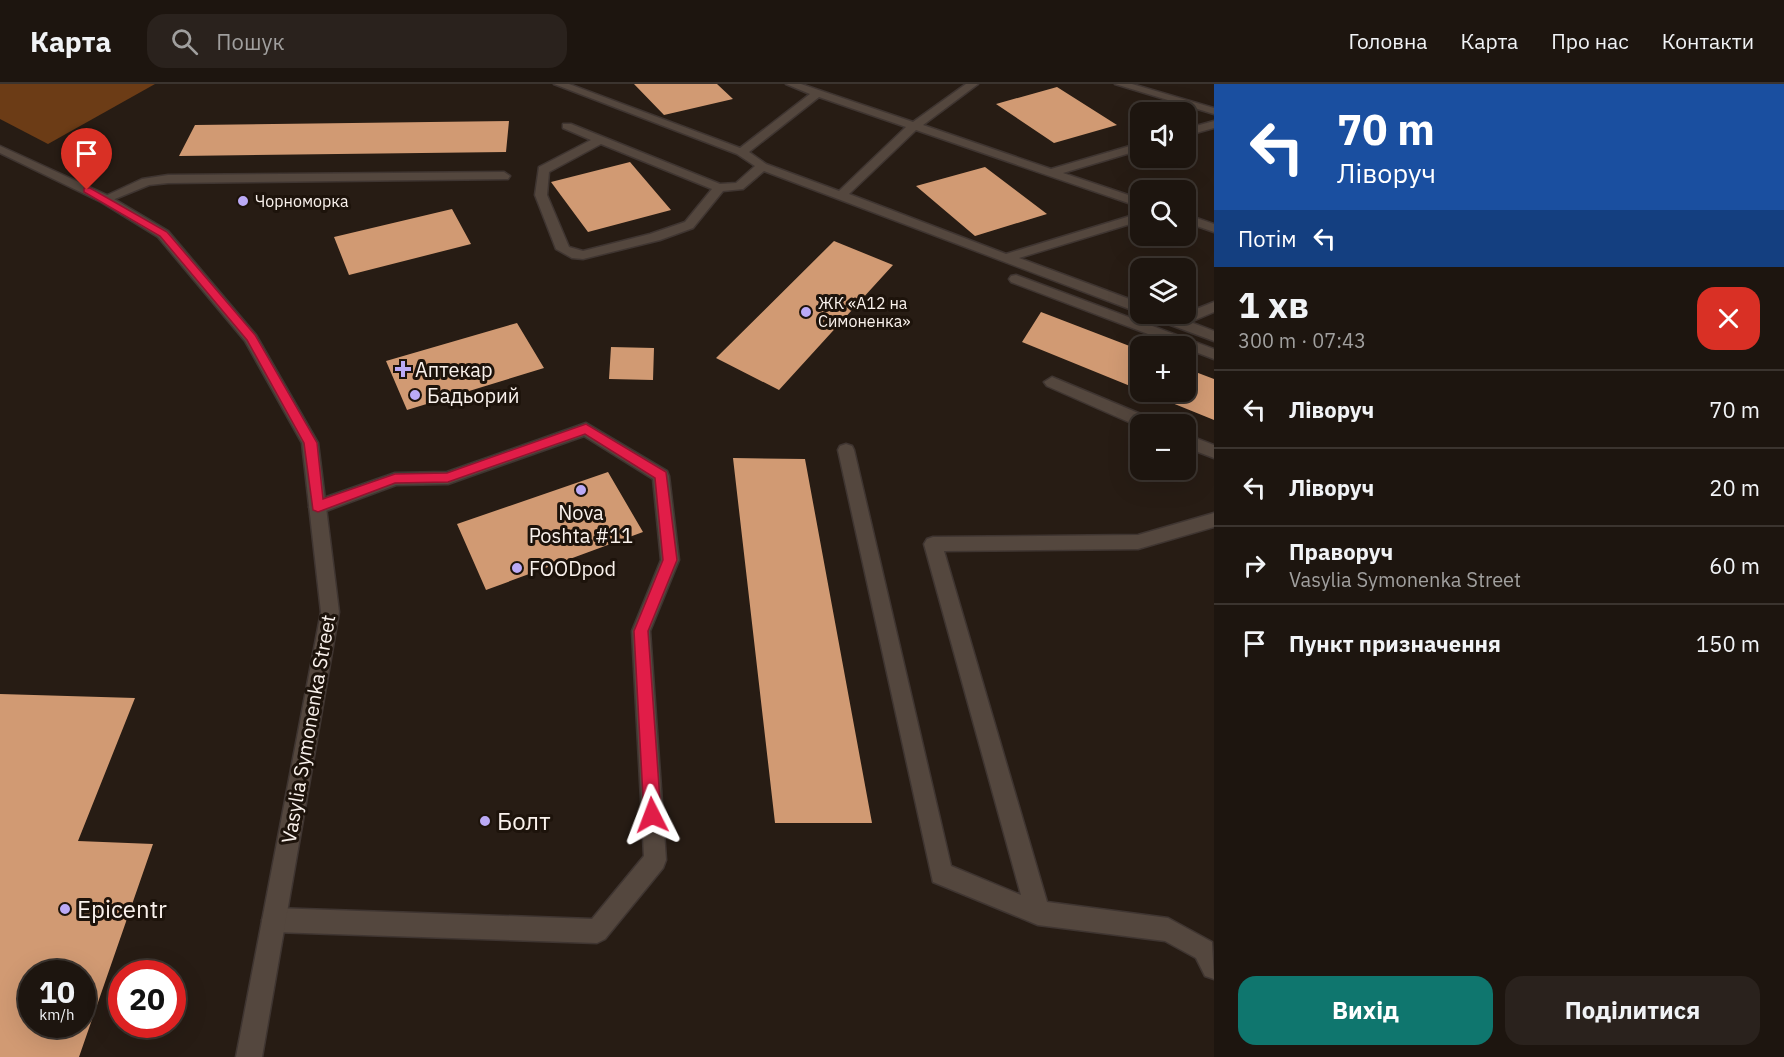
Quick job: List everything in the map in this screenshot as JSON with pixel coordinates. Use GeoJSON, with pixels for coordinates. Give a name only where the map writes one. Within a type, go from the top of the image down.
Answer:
{"type":"FeatureCollection","features":[{"type":"Feature","properties":{"kind":"street"},"geometry":{"type":"LineString","coordinates":[[559,84],[741,152],[762,166],[1130,304]]}},
{"type":"Feature","properties":{"kind":"street"},"geometry":{"type":"LineString","coordinates":[[790,84],[1130,200]]}},
{"type":"Feature","properties":{"kind":"street"},"geometry":{"type":"LineString","coordinates":[[841,195],[913,127],[973,84]]}},
{"type":"Feature","properties":{"kind":"street"},"geometry":{"type":"LineString","coordinates":[[1120,84],[1214,111]]}},
{"type":"Feature","properties":{"kind":"street"},"geometry":{"type":"LineString","coordinates":[[741,152],[818,94]]}},
{"type":"Feature","properties":{"kind":"street"},"geometry":{"type":"LineString","coordinates":[[1196,130],[1214,124]]}},
{"type":"Feature","properties":{"kind":"street"},"geometry":{"type":"LineString","coordinates":[[567,126],[720,188],[739,186],[762,166]]}},
{"type":"Feature","properties":{"kind":"street"},"geometry":{"type":"LineString","coordinates":[[600,140],[543,170],[541,195],[563,249],[572,254],[583,255],[655,237],[689,225],[720,188]]}},
{"type":"Feature","properties":{"kind":"street","name":"Vasylia Symonenka Street"},"geometry":{"type":"LineString","coordinates":[[0,149],[105,199],[163,234],[251,338],[310,443],[330,612],[249,1057]]}},
{"type":"Feature","properties":{"kind":"street"},"geometry":{"type":"LineString","coordinates":[[1050,173],[1130,149]]}},
{"type":"Feature","properties":{"kind":"street"},"geometry":{"type":"LineString","coordinates":[[105,199],[146,182],[168,179],[504,176]]}},
{"type":"Feature","properties":{"kind":"street"},"geometry":{"type":"LineString","coordinates":[[1006,258],[1130,220]]}},
{"type":"Feature","properties":{"kind":"street"},"geometry":{"type":"LineString","coordinates":[[1196,222],[1214,228]]}},
{"type":"Feature","properties":{"kind":"street"},"geometry":{"type":"LineString","coordinates":[[1016,279],[1214,354]]}},
{"type":"Feature","properties":{"kind":"street"},"geometry":{"type":"LineString","coordinates":[[1196,314],[1214,307]]}},
{"type":"Feature","properties":{"kind":"street"},"geometry":{"type":"LineString","coordinates":[[1182,324],[1214,336]]}},
{"type":"Feature","properties":{"kind":"street"},"geometry":{"type":"LineString","coordinates":[[1052,382],[1130,416]]}},
{"type":"Feature","properties":{"kind":"street"},"geometry":{"type":"LineString","coordinates":[[273,920],[597,931],[655,860],[641,631],[670,560],[661,476],[586,429],[448,478],[395,479],[318,507]]}},
{"type":"Feature","properties":{"kind":"street"},"geometry":{"type":"LineString","coordinates":[[1196,445],[1214,452]]}},
{"type":"Feature","properties":{"kind":"street"},"geometry":{"type":"LineString","coordinates":[[846,450],[941,874],[1038,913],[1168,930],[1203,950],[1214,967]]}},
{"type":"Feature","properties":{"kind":"street"},"geometry":{"type":"LineString","coordinates":[[1038,913],[933,544],[1138,542],[1214,520]]}},
{"type":"Feature","properties":{"kind":"shaded area"},"geometry":{"type":"Polygon","coordinates":[[[0,84],[155,84],[48,144],[0,119],[0,84]]]}},
{"type":"Feature","properties":{"kind":"building"},"geometry":{"type":"Polygon","coordinates":[[[634,84],[717,84],[733,99],[664,115],[634,84]]]}},
{"type":"Feature","properties":{"kind":"building"},"geometry":{"type":"Polygon","coordinates":[[[1057,87],[1117,125],[1054,143],[996,104],[1057,87]]]}},
{"type":"Feature","properties":{"kind":"building"},"geometry":{"type":"Polygon","coordinates":[[[509,121],[506,152],[179,156],[195,125],[509,121]]]}},
{"type":"Feature","properties":{"kind":"building"},"geometry":{"type":"Polygon","coordinates":[[[630,162],[671,210],[588,232],[551,182],[630,162]]]}},
{"type":"Feature","properties":{"kind":"building"},"geometry":{"type":"Polygon","coordinates":[[[985,167],[1047,214],[975,236],[916,186],[985,167]]]}},
{"type":"Feature","properties":{"kind":"building"},"geometry":{"type":"Polygon","coordinates":[[[452,209],[471,244],[349,275],[334,237],[452,209]]]}},
{"type":"Feature","properties":{"kind":"building","name":"ЖК «А12 на Симоненка»"},"geometry":{"type":"Polygon","coordinates":[[[834,241],[893,265],[779,390],[716,358],[834,241]]]}},
{"type":"Feature","properties":{"kind":"building"},"geometry":{"type":"Polygon","coordinates":[[[1041,312],[1130,346],[1130,386],[1022,342],[1041,312]]]}},
{"type":"Feature","properties":{"kind":"building"},"geometry":{"type":"Polygon","coordinates":[[[517,323],[544,368],[407,410],[386,361],[517,323]]]}},
{"type":"Feature","properties":{"kind":"building"},"geometry":{"type":"Polygon","coordinates":[[[611,347],[654,348],[653,380],[609,379],[611,347]]]}},
{"type":"Feature","properties":{"kind":"building"},"geometry":{"type":"Polygon","coordinates":[[[1196,372],[1214,379],[1214,420],[1170,402],[1196,402],[1196,372]]]}},
{"type":"Feature","properties":{"kind":"building"},"geometry":{"type":"Polygon","coordinates":[[[733,458],[805,459],[872,823],[775,823],[733,458]]]}},
{"type":"Feature","properties":{"kind":"building"},"geometry":{"type":"Polygon","coordinates":[[[608,472],[643,532],[486,590],[457,524],[608,472]]]}},
{"type":"Feature","properties":{"kind":"building","name":"Epicentr"},"geometry":{"type":"Polygon","coordinates":[[[0,694],[135,698],[78,841],[153,844],[113,960],[108,960],[108,974],[96,1008],[96,960],[18,960],[18,1038],[86,1038],[79,1057],[0,1057],[0,694]]]}},
{"type":"Feature","properties":{"kind":"place","name":"Чорноморка"},"geometry":{"type":"Point","coordinates":[243,201]}},
{"type":"Feature","properties":{"kind":"place","name":"ЖК «А12 на Симоненка»"},"geometry":{"type":"Point","coordinates":[806,312]}},
{"type":"Feature","properties":{"kind":"place","name":"Аптекар"},"geometry":{"type":"Point","coordinates":[403,369]}},
{"type":"Feature","properties":{"kind":"place","name":"Бадьорий"},"geometry":{"type":"Point","coordinates":[415,395]}},
{"type":"Feature","properties":{"kind":"place","name":"Nova Poshta #11"},"geometry":{"type":"Point","coordinates":[581,490]}},
{"type":"Feature","properties":{"kind":"place","name":"FOODpod"},"geometry":{"type":"Point","coordinates":[517,568]}},
{"type":"Feature","properties":{"kind":"place","name":"Болт"},"geometry":{"type":"Point","coordinates":[485,821]}},
{"type":"Feature","properties":{"kind":"place","name":"Epicentr"},"geometry":{"type":"Point","coordinates":[65,909]}},
{"type":"Feature","properties":{"kind":"route"},"geometry":{"type":"LineString","coordinates":[[87,190],[163,234],[251,338],[310,443],[318,507],[395,479],[448,478],[586,429],[661,476],[670,560],[641,631],[652,815]]}}]}
